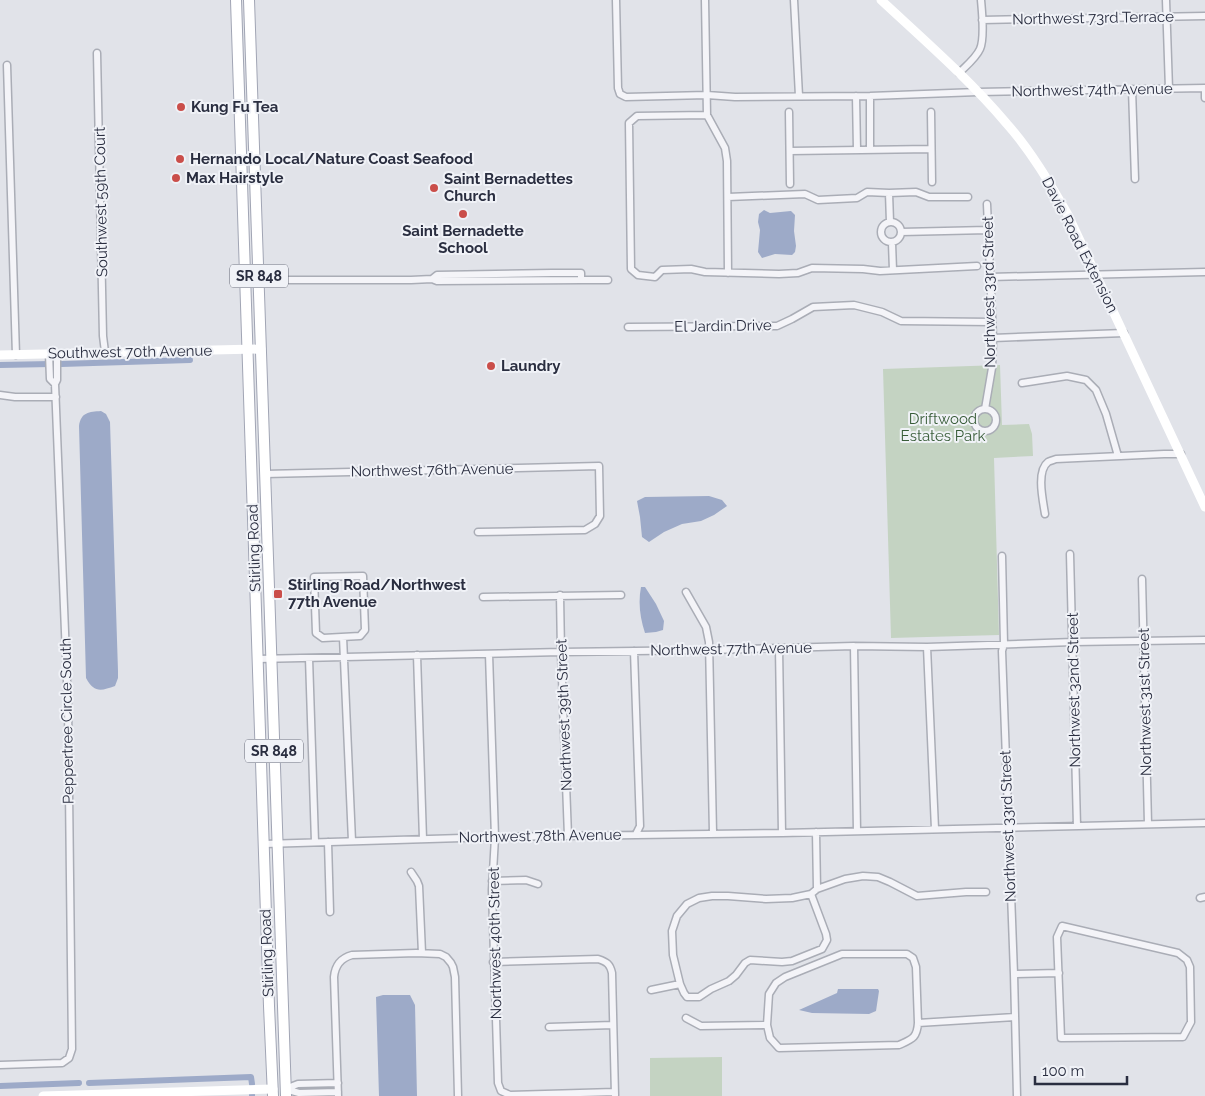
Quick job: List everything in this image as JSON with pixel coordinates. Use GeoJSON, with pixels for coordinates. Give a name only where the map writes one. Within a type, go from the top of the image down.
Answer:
{"type":"FeatureCollection","features":[{"type":"Feature","properties":{"kind":"main road","name":"Stirling Road"},"geometry":{"type":"LineString","coordinates":[[236,0],[273,1092]]}},
{"type":"Feature","properties":{"kind":"main road","name":"Stirling Road"},"geometry":{"type":"LineString","coordinates":[[249,0],[285,1092]]}},
{"type":"Feature","properties":{"kind":"main road","name":"Davie Road Extension"},"geometry":{"type":"LineString","coordinates":[[881,0],[959,73],[1008,124],[1047,178],[1067,213],[1205,507]]}},
{"type":"Feature","properties":{"kind":"main road"},"geometry":{"type":"LineString","coordinates":[[243,204],[256,204]]}},
{"type":"Feature","properties":{"kind":"main road","name":"Southwest 70th Avenue"},"geometry":{"type":"LineString","coordinates":[[0,355],[260,349]]}},
{"type":"Feature","properties":{"kind":"main road"},"geometry":{"type":"LineString","coordinates":[[272,1072],[285,1092]]}},
{"type":"Feature","properties":{"kind":"main road"},"geometry":{"type":"LineString","coordinates":[[43,1096],[273,1092]]}},
{"type":"Feature","properties":{"kind":"street"},"geometry":{"type":"LineString","coordinates":[[616,0],[618,88],[620,94],[626,97],[707,95],[735,97],[800,96],[794,0]]}},
{"type":"Feature","properties":{"kind":"street"},"geometry":{"type":"LineString","coordinates":[[704,0],[707,115],[725,148],[727,161],[728,273]]}},
{"type":"Feature","properties":{"kind":"street"},"geometry":{"type":"LineString","coordinates":[[959,73],[975,57],[980,49],[982,41],[981,0]]}},
{"type":"Feature","properties":{"kind":"street"},"geometry":{"type":"LineString","coordinates":[[1166,0],[1169,89]]}},
{"type":"Feature","properties":{"kind":"street","name":"Northwest 73rd Terrace"},"geometry":{"type":"LineString","coordinates":[[982,20],[1205,16]]}},
{"type":"Feature","properties":{"kind":"street","name":"Southwest 59th Court"},"geometry":{"type":"LineString","coordinates":[[97,53],[103,336],[105,352]]}},
{"type":"Feature","properties":{"kind":"street"},"geometry":{"type":"LineString","coordinates":[[8,64],[16,355]]}},
{"type":"Feature","properties":{"kind":"street"},"geometry":{"type":"LineString","coordinates":[[1205,88],[1205,98]]}},
{"type":"Feature","properties":{"kind":"street","name":"Northwest 74th Avenue"},"geometry":{"type":"LineString","coordinates":[[800,96],[1205,88]]}},
{"type":"Feature","properties":{"kind":"street"},"geometry":{"type":"LineString","coordinates":[[1132,90],[1136,179]]}},
{"type":"Feature","properties":{"kind":"street"},"geometry":{"type":"LineString","coordinates":[[856,96],[857,150]]}},
{"type":"Feature","properties":{"kind":"street"},"geometry":{"type":"LineString","coordinates":[[870,96],[870,150]]}},
{"type":"Feature","properties":{"kind":"street"},"geometry":{"type":"LineString","coordinates":[[789,112],[790,184]]}},
{"type":"Feature","properties":{"kind":"street"},"geometry":{"type":"LineString","coordinates":[[931,112],[932,182]]}},
{"type":"Feature","properties":{"kind":"street"},"geometry":{"type":"LineString","coordinates":[[707,115],[637,116],[629,123],[631,269],[638,276],[654,277],[662,270],[691,269],[705,272],[779,274],[798,273],[812,268],[880,271],[977,266]]}},
{"type":"Feature","properties":{"kind":"street"},"geometry":{"type":"LineString","coordinates":[[790,151],[931,149]]}},
{"type":"Feature","properties":{"kind":"street"},"geometry":{"type":"LineString","coordinates":[[728,197],[804,194],[818,200],[857,198],[867,192],[916,192],[929,197],[968,197]]}},
{"type":"Feature","properties":{"kind":"street"},"geometry":{"type":"LineString","coordinates":[[888,193],[890,222]]}},
{"type":"Feature","properties":{"kind":"street","name":"Northwest 33rd Street"},"geometry":{"type":"LineString","coordinates":[[985,409],[992,368],[993,338],[986,204]]}},
{"type":"Feature","properties":{"kind":"street"},"geometry":{"type":"LineString","coordinates":[[890,222],[898,224],[901,232],[899,239],[892,243],[884,240],[880,233],[883,225],[890,222]]}},
{"type":"Feature","properties":{"kind":"street"},"geometry":{"type":"LineString","coordinates":[[901,232],[988,230]]}},
{"type":"Feature","properties":{"kind":"street"},"geometry":{"type":"LineString","coordinates":[[892,243],[892,270]]}},
{"type":"Feature","properties":{"kind":"street"},"geometry":{"type":"LineString","coordinates":[[990,277],[1205,272]]}},
{"type":"Feature","properties":{"kind":"street"},"geometry":{"type":"LineString","coordinates":[[259,280],[411,280],[432,279],[437,275],[447,274],[581,273],[581,280],[608,280]]}},
{"type":"Feature","properties":{"kind":"street","name":"El Jardin Drive"},"geometry":{"type":"LineString","coordinates":[[628,328],[777,326],[813,307],[854,305],[882,312],[902,320],[992,322]]}},
{"type":"Feature","properties":{"kind":"street"},"geometry":{"type":"LineString","coordinates":[[993,338],[1124,333]]}},
{"type":"Feature","properties":{"kind":"street","name":"Peppertree Circle South"},"geometry":{"type":"LineString","coordinates":[[0,1065],[62,1063],[69,1058],[72,1049],[68,706],[56,397],[55,384],[50,379],[53,354]]}},
{"type":"Feature","properties":{"kind":"street"},"geometry":{"type":"LineString","coordinates":[[1022,383],[1066,376],[1086,380],[1096,390],[1106,414],[1118,456]]}},
{"type":"Feature","properties":{"kind":"street"},"geometry":{"type":"LineString","coordinates":[[0,395],[14,398],[56,397]]}},
{"type":"Feature","properties":{"kind":"street"},"geometry":{"type":"LineString","coordinates":[[1045,514],[1041,472],[1048,462],[1056,459],[1181,454]]}},
{"type":"Feature","properties":{"kind":"street","name":"Northwest 76th Avenue"},"geometry":{"type":"LineString","coordinates":[[265,474],[599,466],[600,516],[594,524],[585,530],[478,532]]}},
{"type":"Feature","properties":{"kind":"street","name":"Northwest 32nd Street"},"geometry":{"type":"LineString","coordinates":[[1070,554],[1077,826]]}},
{"type":"Feature","properties":{"kind":"street","name":"Northwest 33rd Street"},"geometry":{"type":"LineString","coordinates":[[1002,556],[1004,644],[1002,651],[1017,1096]]}},
{"type":"Feature","properties":{"kind":"street"},"geometry":{"type":"LineString","coordinates":[[363,576],[365,630],[360,636],[343,638],[323,638],[316,633],[314,577],[363,576]]}},
{"type":"Feature","properties":{"kind":"street","name":"Northwest 31st Street"},"geometry":{"type":"LineString","coordinates":[[1142,580],[1148,824]]}},
{"type":"Feature","properties":{"kind":"street"},"geometry":{"type":"LineString","coordinates":[[686,592],[706,627],[709,642],[713,833]]}},
{"type":"Feature","properties":{"kind":"street","name":"Northwest 39th Street"},"geometry":{"type":"LineString","coordinates":[[560,595],[568,836]]}},
{"type":"Feature","properties":{"kind":"street"},"geometry":{"type":"LineString","coordinates":[[483,597],[621,595]]}},
{"type":"Feature","properties":{"kind":"street"},"geometry":{"type":"LineString","coordinates":[[343,638],[352,841]]}},
{"type":"Feature","properties":{"kind":"street","name":"Northwest 77th Avenue"},"geometry":{"type":"LineString","coordinates":[[257,659],[1205,640]]}},
{"type":"Feature","properties":{"kind":"street"},"geometry":{"type":"LineString","coordinates":[[854,646],[857,831]]}},
{"type":"Feature","properties":{"kind":"street"},"geometry":{"type":"LineString","coordinates":[[926,647],[935,829]]}},
{"type":"Feature","properties":{"kind":"street"},"geometry":{"type":"LineString","coordinates":[[779,648],[782,833]]}},
{"type":"Feature","properties":{"kind":"street"},"geometry":{"type":"LineString","coordinates":[[634,651],[640,826],[636,834]]}},
{"type":"Feature","properties":{"kind":"street","name":"Northwest 40th Street"},"geometry":{"type":"LineString","coordinates":[[489,654],[496,837],[492,881],[498,1082],[501,1090],[510,1095],[615,1094]]}},
{"type":"Feature","properties":{"kind":"street"},"geometry":{"type":"LineString","coordinates":[[416,655],[424,839]]}},
{"type":"Feature","properties":{"kind":"street"},"geometry":{"type":"LineString","coordinates":[[308,658],[315,842]]}},
{"type":"Feature","properties":{"kind":"street","name":"Northwest 78th Avenue"},"geometry":{"type":"LineString","coordinates":[[264,844],[496,837],[782,833],[1205,823]]}},
{"type":"Feature","properties":{"kind":"street"},"geometry":{"type":"LineString","coordinates":[[816,832],[818,889]]}},
{"type":"Feature","properties":{"kind":"street"},"geometry":{"type":"LineString","coordinates":[[328,842],[330,912]]}},
{"type":"Feature","properties":{"kind":"street"},"geometry":{"type":"LineString","coordinates":[[411,872],[419,886],[422,953]]}},
{"type":"Feature","properties":{"kind":"street"},"geometry":{"type":"LineString","coordinates":[[812,894],[826,934],[827,940],[822,950],[792,961],[750,960],[729,981],[699,997],[687,997],[680,984],[673,955],[672,931],[677,916],[687,904],[699,898],[728,896],[766,900],[792,898],[812,894],[818,889],[845,879],[864,876],[878,877],[918,896],[986,892]]}},
{"type":"Feature","properties":{"kind":"street"},"geometry":{"type":"LineString","coordinates":[[492,881],[526,880],[538,884]]}},
{"type":"Feature","properties":{"kind":"street"},"geometry":{"type":"LineString","coordinates":[[1062,926],[1178,953],[1186,960],[1190,967],[1191,1022],[1183,1037],[1061,1038],[1058,973],[1057,937],[1062,926]]}},
{"type":"Feature","properties":{"kind":"street"},"geometry":{"type":"LineString","coordinates":[[285,1092],[338,1094],[334,977],[336,966],[348,956],[422,953],[440,954],[449,960],[453,967],[455,977],[458,1096]]}},
{"type":"Feature","properties":{"kind":"street"},"geometry":{"type":"LineString","coordinates":[[842,954],[907,954],[913,958],[916,967],[917,1032],[912,1039],[899,1045],[780,1048],[770,1038],[767,1025],[769,994],[776,983],[785,978],[842,954]]}},
{"type":"Feature","properties":{"kind":"street"},"geometry":{"type":"LineString","coordinates":[[493,962],[598,958],[610,965],[612,973],[615,1094]]}},
{"type":"Feature","properties":{"kind":"street"},"geometry":{"type":"LineString","coordinates":[[1014,974],[1058,973]]}},
{"type":"Feature","properties":{"kind":"street"},"geometry":{"type":"LineString","coordinates":[[651,990],[680,984]]}},
{"type":"Feature","properties":{"kind":"street"},"geometry":{"type":"LineString","coordinates":[[918,1023],[1015,1017]]}},
{"type":"Feature","properties":{"kind":"street"},"geometry":{"type":"LineString","coordinates":[[686,1018],[701,1026],[767,1025]]}},
{"type":"Feature","properties":{"kind":"street"},"geometry":{"type":"LineString","coordinates":[[549,1027],[613,1025]]}},
{"type":"Feature","properties":{"kind":"street"},"geometry":{"type":"LineString","coordinates":[[285,1092],[298,1084],[338,1083]]}},
{"type":"Feature","properties":{"kind":"green space","name":"Driftwood Estates Park"},"geometry":{"type":"Polygon","coordinates":[[[1000,365],[1002,425],[1029,424],[1032,434],[1033,456],[994,458],[999,635],[891,638],[883,369],[1000,365]]]}},
{"type":"Feature","properties":{"kind":"green space"},"geometry":{"type":"Polygon","coordinates":[[[722,1057],[722,1096],[650,1096],[650,1058],[722,1057]]]}},
{"type":"Feature","properties":{"kind":"water"},"geometry":{"type":"Polygon","coordinates":[[[764,210],[770,213],[791,211],[795,215],[794,231],[796,246],[795,252],[792,255],[775,254],[762,258],[758,252],[759,214],[764,210]]]}},
{"type":"Feature","properties":{"kind":"water"},"geometry":{"type":"Polygon","coordinates":[[[101,411],[106,414],[110,422],[118,671],[115,686],[102,690],[92,686],[86,678],[79,426],[84,415],[89,412],[101,411]]]}},
{"type":"Feature","properties":{"kind":"water"},"geometry":{"type":"Polygon","coordinates":[[[709,496],[722,500],[727,506],[701,521],[682,524],[664,532],[649,542],[642,537],[637,501],[645,497],[709,496]]]}},
{"type":"Feature","properties":{"kind":"water"},"geometry":{"type":"Polygon","coordinates":[[[641,587],[645,587],[656,604],[664,621],[663,630],[645,633],[640,610],[641,587]]]}},
{"type":"Feature","properties":{"kind":"water"},"geometry":{"type":"Polygon","coordinates":[[[838,989],[878,989],[876,1011],[869,1014],[812,1013],[799,1010],[837,993],[838,989]]]}},
{"type":"Feature","properties":{"kind":"water"},"geometry":{"type":"Polygon","coordinates":[[[383,995],[410,995],[415,1005],[417,1096],[379,1096],[376,997],[383,995]]]}},
{"type":"Feature","properties":{"kind":"waterway"},"geometry":{"type":"LineString","coordinates":[[61,364],[190,360]]}},
{"type":"Feature","properties":{"kind":"waterway"},"geometry":{"type":"LineString","coordinates":[[0,365],[51,364]]}},
{"type":"Feature","properties":{"kind":"waterway"},"geometry":{"type":"LineString","coordinates":[[89,1083],[251,1077],[252,1084]]}},
{"type":"Feature","properties":{"kind":"waterway"},"geometry":{"type":"LineString","coordinates":[[0,1086],[79,1083]]}},
{"type":"Feature","properties":{"kind":"place","name":"Kung Fu Tea"},"geometry":{"type":"Point","coordinates":[181,107]}},
{"type":"Feature","properties":{"kind":"place","name":"Hernando Local/Nature Coast Seafood"},"geometry":{"type":"Point","coordinates":[180,159]}},
{"type":"Feature","properties":{"kind":"place","name":"Max Hairstyle"},"geometry":{"type":"Point","coordinates":[176,178]}},
{"type":"Feature","properties":{"kind":"place","name":"Saint Bernadettes Church"},"geometry":{"type":"Point","coordinates":[434,188]}},
{"type":"Feature","properties":{"kind":"place","name":"Saint Bernadette School"},"geometry":{"type":"Point","coordinates":[463,214]}},
{"type":"Feature","properties":{"kind":"place","name":"Laundry"},"geometry":{"type":"Point","coordinates":[491,366]}},
{"type":"Feature","properties":{"kind":"place","name":"Stirling Road/Northwest 77th Avenue"},"geometry":{"type":"Point","coordinates":[278,594]}}]}
